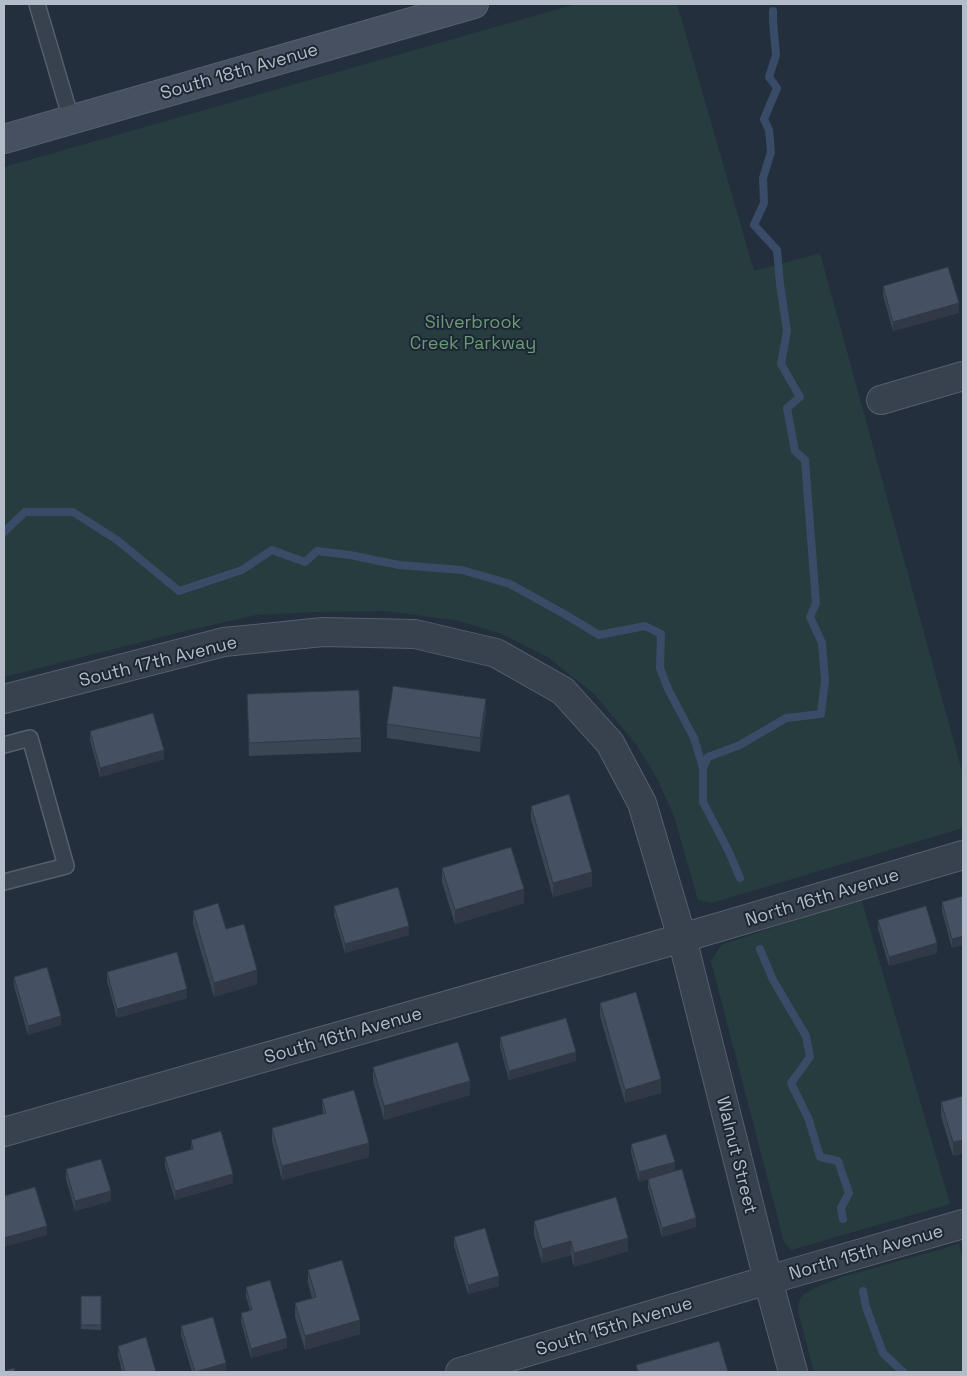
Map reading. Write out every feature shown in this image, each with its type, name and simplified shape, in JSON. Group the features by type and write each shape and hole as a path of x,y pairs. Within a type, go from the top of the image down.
{"street":[{"name":"South 18th Avenue","path":"4,139 474,4"},
{"path":"881,400 963,376"},
{"name":"South 17th Avenue","path":"4,699 224,642 323,632 415,634 496,653 563,691 610,743 642,803 682,938"},
{"name":"North 16th Avenue","path":"682,938 963,855"},
{"name":"South 16th Avenue","path":"4,1132 682,938"},
{"name":"Walnut Street","path":"682,938 793,1372"},
{"name":"North 15th Avenue","path":"768,1280 963,1224"},
{"name":"South 15th Avenue","path":"460,1372 768,1280"}],"lane":[{"path":"36,4 71,119"},
{"path":"4,745 30,738 66,866 4,882"}],"green space":[{"name":"Silverbrook Creek Parkway","path":"576,4 677,4 754,271 820,253 963,775 963,828 712,903 698,900 674,816 657,778 636,744 594,694 549,658 502,634 455,620 384,611 256,615 4,677 4,167"},
{"path":"861,898 950,1204 791,1250 784,1242 711,961 721,945"},
{"path":"959,1244 963,1261 963,1372 814,1372 798,1312 799,1302 803,1295 842,1277"}],"building":[{"path":"948,267 959,303 893,322 883,286"},
{"path":"393,686 486,699 480,738 387,724"},
{"path":"359,690 361,738 249,743 247,694"},
{"path":"153,713 164,750 100,768 90,731"},
{"path":"569,794 592,872 553,883 531,806"},
{"path":"511,847 524,889 455,910 442,868"},
{"path":"398,887 409,926 345,944 334,906"},
{"path":"963,896 963,936 952,939 942,902"},
{"path":"218,903 226,929 244,924 257,970 214,983 193,911"},
{"path":"926,906 937,943 889,957 878,920"},
{"path":"177,952 187,989 117,1009 107,972"},
{"path":"47,967 61,1016 28,1026 14,977"},
{"path":"636,992 661,1079 625,1090 600,1003"},
{"path":"566,1018 576,1052 509,1071 500,1037"},
{"path":"458,1042 470,1081 384,1106 373,1067"},
{"path":"354,1090 369,1143 282,1166 272,1128 326,1113 322,1099"},
{"path":"963,1096 963,1140 953,1142 941,1102"},
{"path":"221,1131 233,1174 175,1191 165,1157 193,1149 191,1140"},
{"path":"666,1134 675,1162 639,1172 631,1144"},
{"path":"101,1159 111,1191 75,1201 66,1169"},
{"path":"682,1169 696,1218 662,1228 648,1179"},
{"path":"35,1187 47,1226 4,1238 4,1196"},
{"path":"616,1197 628,1238 574,1253 571,1241 542,1249 534,1221"},
{"path":"485,1228 499,1276 468,1285 454,1237"},
{"path":"342,1260 360,1320 305,1336 295,1303 316,1297 308,1270"},
{"path":"270,1280 287,1338 251,1349 241,1313 252,1310 246,1287"},
{"path":"81,1296 101,1296 101,1325 81,1325"},
{"path":"213,1317 226,1363 195,1372 181,1326"},
{"path":"146,1337 156,1372 125,1372 118,1346"},
{"path":"719,1341 728,1372 638,1372 636,1365"},
{"path":"14,1368 15,1372 4,1372 4,1371"}],"waterway":[{"path":"703,768 708,757 740,745 786,718 821,714 825,680 822,643 810,617 816,603 805,460 795,451 787,408 800,397 781,364 787,331 777,250 754,225 764,203 763,178 771,152 769,130 764,119 777,88 769,77 776,55 773,11"},
{"path":"4,532 25,512 73,512 117,540 179,591 242,570 272,550 305,562 317,551 350,555 399,565 462,570 510,584 599,635 645,626 661,634 660,668 668,689 694,738 703,768 703,802 740,878"},
{"path":"760,949 773,980 806,1036 810,1057 791,1083 809,1120 820,1157 838,1161 849,1193 841,1208 843,1219"},
{"path":"863,1291 866,1307 883,1353 903,1372"}]}
